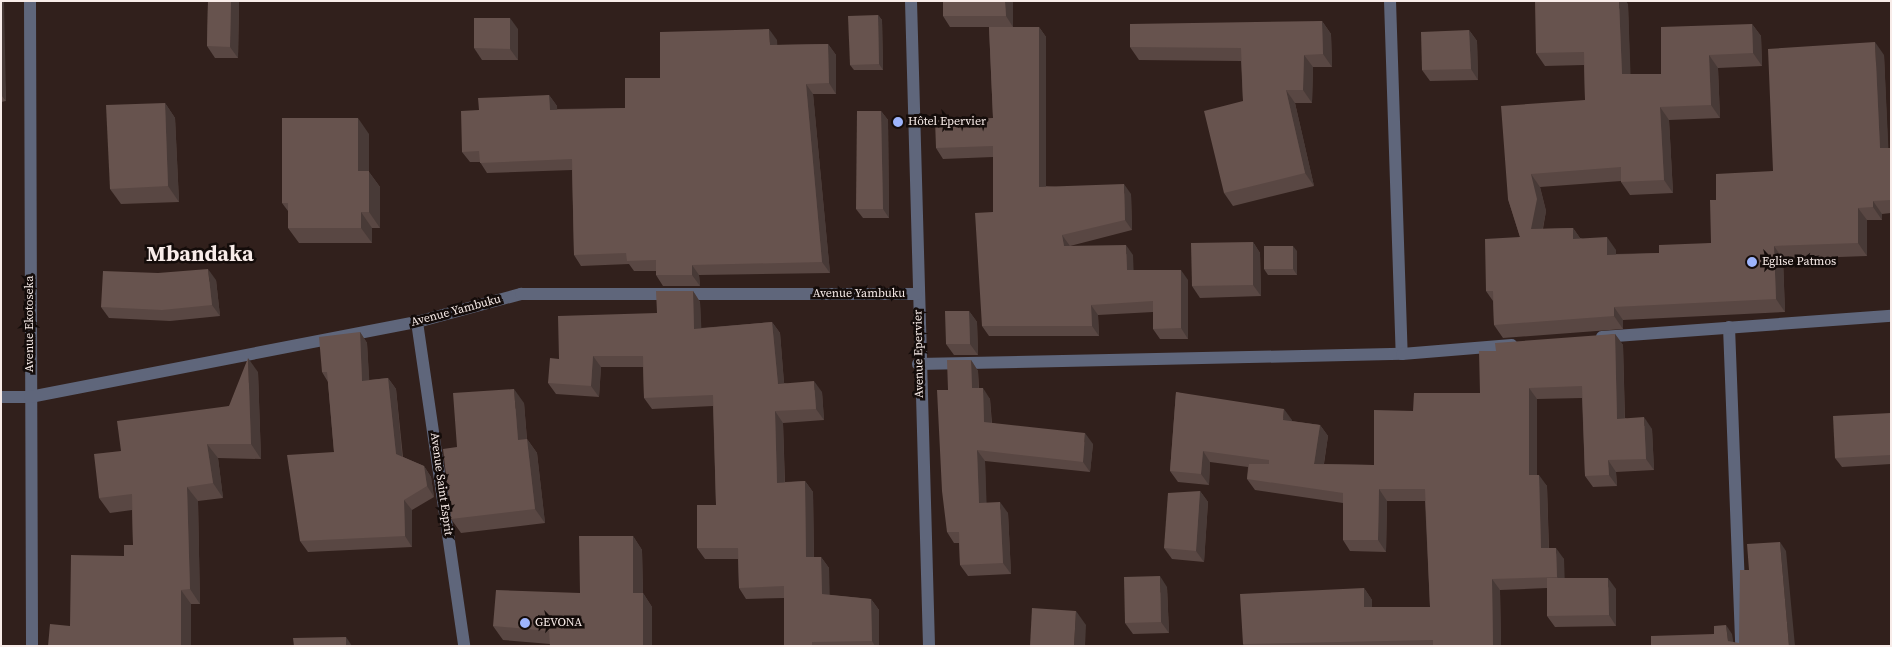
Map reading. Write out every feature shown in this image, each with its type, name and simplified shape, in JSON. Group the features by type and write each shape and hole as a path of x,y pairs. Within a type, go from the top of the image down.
{"street":[{"name":"Avenue Ekotoseka","path":"30,1 32,646"},
{"name":"Avenue Epervier","path":"911,1 918,364 929,646"},
{"path":"1390,1 1402,354"},
{"name":"Avenue Yambuku","path":"1,398 30,397 417,322 521,294 917,294"},
{"path":"1591,338 1891,316"},
{"name":"Avenue Saint Esprit","path":"417,322 464,646"},
{"path":"1730,327 1741,646"},
{"path":"918,364 1402,354 1531,343"}],"building":[{"path":"208,1 231,1 230,47 207,46"},
{"path":"943,1 1005,1 1006,16 943,16"},
{"path":"1535,1 1619,1 1622,74 1661,74 1661,27 1752,24 1753,53 1709,55 1711,105 1660,107 1664,180 1621,182 1621,167 1531,174 1537,199 1531,229 1573,228 1573,239 1607,237 1607,255 1659,253 1659,245 1711,243 1710,200 1716,200 1716,174 1773,171 1768,49 1875,42 1880,148 1891,148 1891,200 1873,201 1873,207 1858,208 1858,243 1774,246 1776,299 1614,307 1614,316 1494,325 1493,291 1486,291 1485,239 1520,237 1508,199 1501,106 1585,100 1584,52 1536,53"},
{"path":"878,15 879,64 850,65 848,16"},
{"path":"474,18 510,18 510,49 474,48"},
{"path":"1322,21 1323,54 1304,55 1303,90 1286,90 1305,173 1224,193 1204,111 1243,101 1241,48 1130,47 1130,24"},
{"path":"989,27 1039,27 1039,187 1124,184 1125,220 1062,235 1064,246 1126,245 1127,270 1181,270 1181,328 1153,329 1153,301 1091,305 1092,326 982,326 975,213 993,212 993,146 936,148 935,120 993,118"},
{"path":"769,29 770,45 828,44 829,83 806,84 822,262 692,265 692,275 656,275 656,260 627,261 626,253 574,255 572,159 480,163 479,151 462,152 461,111 479,110 478,98 549,95 550,110 625,108 625,78 660,78 660,32"},
{"path":"1469,30 1471,69 1422,70 1421,32"},
{"path":"165,103 168,186 110,189 106,105"},
{"path":"857,111 881,111 883,209 856,209"},
{"path":"282,118 358,118 358,171 369,171 369,212 361,212 361,228 288,228 288,203 282,203"},
{"path":"1253,242 1253,285 1192,286 1191,243"},
{"path":"1264,246 1293,246 1293,269 1264,269"},
{"path":"208,269 212,305 162,310 101,307 103,271 158,273"},
{"path":"656,291 693,291 694,329 772,322 778,384 814,381 816,409 775,411 777,483 805,481 806,557 821,557 822,594 871,599 872,641 812,642 812,646 784,646 784,586 739,588 738,548 697,548 697,505 716,505 713,395 644,398 643,356 593,356 591,386 548,383 550,358 559,359 558,316 657,313"},
{"path":"945,311 969,311 970,344 946,344"},
{"path":"360,332 362,381 388,378 396,454 424,466 427,486 404,500 405,536 300,541 287,455 334,452 327,372 322,372 319,337"},
{"path":"1615,334 1617,419 1644,417 1646,459 1608,460 1609,475 1585,476 1582,386 1529,388 1529,475 1539,475 1541,548 1556,548 1557,577 1492,579 1493,646 1433,646 1433,640 1243,644 1240,594 1364,588 1364,607 1430,607 1425,489 1379,489 1378,540 1343,540 1343,493 1247,479 1249,464 1269,464 1269,460 1203,451 1201,474 1170,471 1176,392 1284,409 1283,420 1320,425 1314,464 1374,465 1374,410 1413,411 1414,393 1480,393 1479,351 1496,351 1495,343"},
{"path":"248,358 251,444 207,444 213,483 187,487 190,589 181,590 181,646 48,646 50,624 70,626 71,555 124,556 124,545 133,545 132,494 99,498 94,454 121,451 117,421 229,406"},
{"path":"947,360 971,360 972,388 983,388 984,422 1085,433 1083,462 977,450 979,503 1000,502 1003,563 960,565 959,532 947,532 942,491 937,390 948,390"},
{"path":"514,389 518,440 527,439 535,509 451,519 443,449 457,447 453,393"},
{"path":"1891,413 1891,455 1835,458 1833,416"},
{"path":"1200,491 1196,551 1164,548 1168,493"},
{"path":"579,536 633,536 633,593 643,593 643,646 550,646 549,631 493,626 496,590 580,593"},
{"path":"1780,542 1789,646 1651,646 1651,636 1714,634 1714,626 1726,625 1728,641 1739,643 1740,570 1749,570 1747,544"},
{"path":"1160,576 1161,622 1125,623 1124,577"},
{"path":"1547,578 1608,578 1609,615 1547,616"},
{"path":"1032,608 1076,611 1074,646 1030,646"},
{"path":"346,637 346,646 294,646 293,638"}],"place":[{"name":"Hôtel Epervier","path":"898,122"},
{"name":"Eglise Patmos","path":"1752,262"},
{"name":"GEVONA","path":"525,623"}],"district":[{"name":"Mbandaka","path":"200,254"}]}
